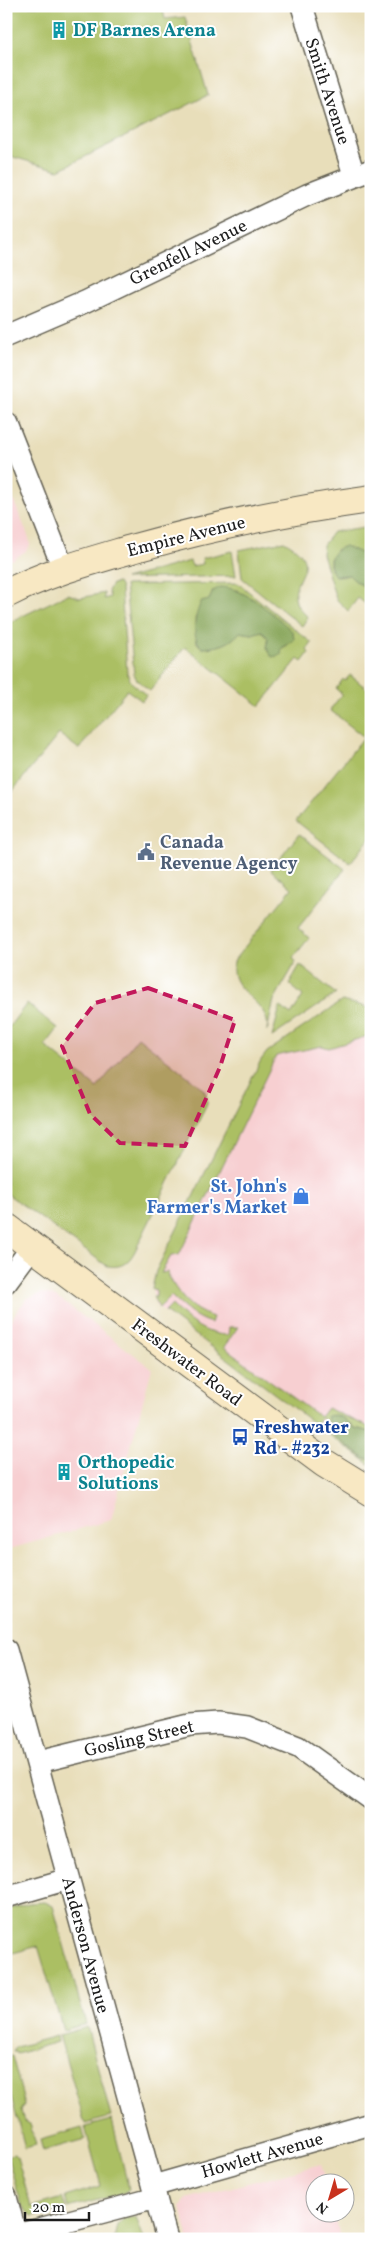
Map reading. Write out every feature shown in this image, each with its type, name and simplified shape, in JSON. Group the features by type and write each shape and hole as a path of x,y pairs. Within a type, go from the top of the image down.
{"main road":[{"name":"Empire Avenue","path":"6,594 35,578 63,568 202,529 302,508 371,499"},
{"name":"Freshwater Road","path":"6,1228 324,1463 371,1492"}],"street":[{"name":"Smith Avenue","path":"302,6 363,172"},
{"name":"Grenfell Avenue","path":"6,336 85,302 307,195 363,172"},
{"path":"6,423 63,568"},
{"path":"6,1282 32,1247"},
{"name":"Anderson Avenue","path":"6,1650 167,2239"},
{"name":"Gosling Street","path":"38,1762 190,1724 218,1723 247,1727 298,1746 371,1799"},
{"path":"6,1897 68,1879"},
{"name":"Howlett Avenue","path":"17,2237 371,2124"},
{"path":"6,2197 17,2237"}],"highlighted area":[{"path":"148,988 235,1020 220,1067 185,1146 120,1143 90,1114 62,1046 95,1003"}],"shaded area":[{"path":"6,482 29,538 30,545 26,551 12,560 6,559"},
{"path":"371,1024 371,1465 156,1306 152,1289 156,1271 261,1060"},
{"path":"42,1293 52,1295 61,1300 152,1368 111,1520 6,1550 6,1326 26,1299"},
{"path":"321,2164 323,2172 304,2172 304,2222 337,2222 340,2239 188,2239 181,2206 186,2199"}],"green space":[{"path":"6,6 162,6 165,19 185,17 208,95 59,170 6,155"},
{"path":"371,526 371,552 363,554 337,549 330,559 330,569 341,577 349,575 370,594 371,608 358,598 348,611 336,599 322,554 323,545 333,532"},
{"path":"284,541 296,549 303,557 303,570 295,593 297,604 308,617 302,626 242,578 239,550"},
{"path":"345,546 363,554 371,552 371,593 349,575 335,576 332,571 330,562 333,554"},
{"path":"232,551 236,576 125,579 190,561 192,566 203,564 202,558"},
{"path":"118,583 121,588 127,673 131,682 146,695 142,701 127,690 79,749 59,734 6,799 6,624 68,594 80,598 104,593 104,599 110,597 108,591 112,584"},
{"path":"238,583 312,643 307,650 309,653 302,662 298,659 260,706 185,647 150,691 137,680 134,674 125,585","holes":["237,590 281,621 288,645 282,648 262,631 252,634 240,632 227,643 213,647 202,648 197,643 195,618 209,600 213,591"]},
{"path":"220,587 230,588 249,597 293,632 294,640 282,648 281,655 272,657 267,648 268,638 262,631 252,634 240,632 232,640 223,644 202,648 198,643 195,631 197,613 201,602 209,600 213,591"},
{"path":"350,675 371,692 371,837 350,863 296,821 364,737 330,710 342,694 336,689 343,679 345,681"},
{"path":"299,834 345,869 298,928 309,938 293,958 296,962 274,1000 267,1031 267,1020 263,1011 235,980 233,971 235,959 292,888 271,870"},
{"path":"300,965 336,994 272,1037 280,1007 291,1015 303,996 289,984"},
{"path":"342,1001 371,1008 371,1035 329,1048 322,1046 276,1056 179,1255 171,1256 161,1273 167,1272 185,1300 198,1310 213,1317 211,1323 194,1315 171,1296 159,1308 153,1297 156,1297 156,1290 152,1289 156,1271 261,1060 267,1052"},
{"path":"27,1003 58,1029 45,1046 97,1088 138,1037 198,1084 206,1094 207,1104 135,1251 127,1262 120,1266 107,1266 6,1193 6,1031"},
{"path":"172,1305 191,1322 212,1333 228,1335 229,1327 238,1327 224,1347 320,1417 327,1408 371,1428 371,1432 355,1428 352,1424 328,1421 332,1426 332,1434 364,1458 371,1460 371,1465 324,1431 329,1424 321,1418 315,1424 165,1312"},
{"path":"335,1415 343,1418 355,1428 371,1432 371,1460 364,1458 332,1434 332,1426 327,1416"},
{"path":"45,1902 53,1906 86,2024 63,2030 38,1946 6,1955 6,1910 29,1903"},
{"path":"87,2027 111,2117 85,2124 59,2035"},
{"path":"56,2036 57,2042 17,2054 13,2052 16,2047"},
{"path":"12,2056 25,2105 21,2111 24,2121 30,2124 36,2145 25,2148 6,2078 6,2058"},
{"path":"112,2120 129,2189 124,2193 68,2208 65,2197 101,2186 85,2127"},
{"path":"82,2128 85,2139 43,2151 40,2140"},
{"path":"14,2154 17,2157 31,2207 62,2198 66,2208 33,2216 28,2213 22,2206 7,2156"},
{"path":"126,2217 136,2217 144,2239 114,2239 117,2225"}],"place":[{"name":"DF Barnes Arena","path":"59,30"},
{"name":"Canada Revenue Agency","path":"146,852"},
{"name":"St. John's Farmer's Market","path":"301,1196"},
{"name":"Freshwater Rd - #232","path":"240,1437"},
{"name":"Orthopedic Solutions","path":"64,1472"}]}
